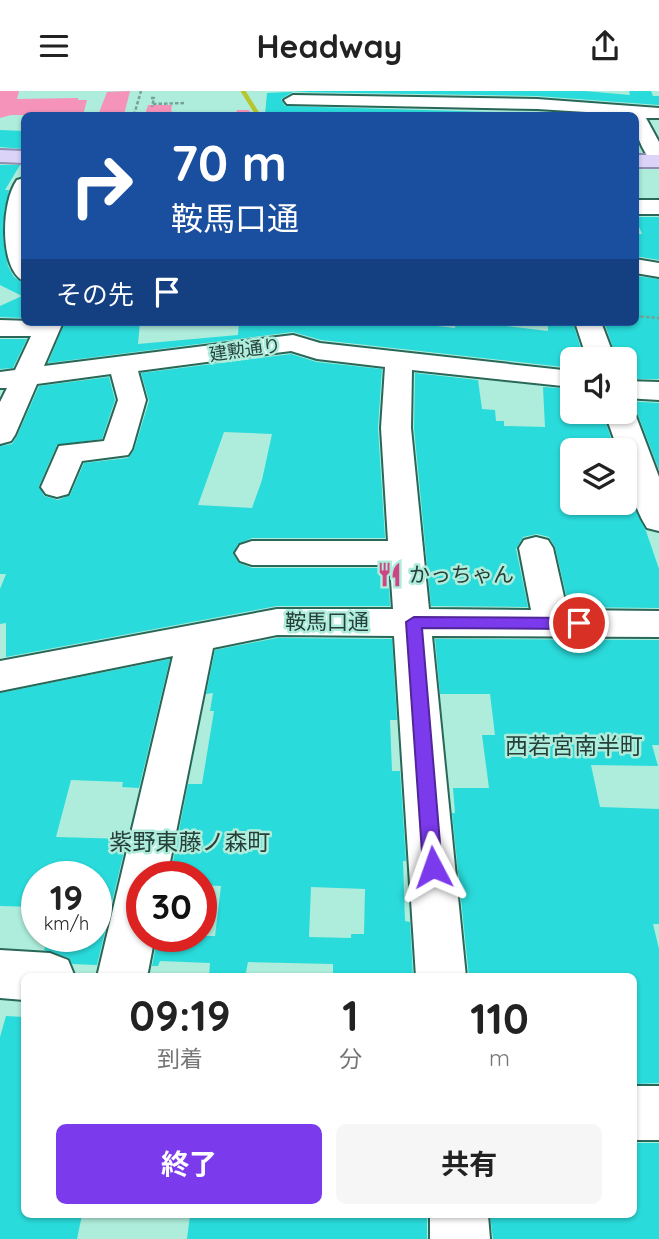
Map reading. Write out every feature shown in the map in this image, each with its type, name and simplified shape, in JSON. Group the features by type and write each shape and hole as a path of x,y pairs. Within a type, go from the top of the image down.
{"main road":[{"path":"0,148 21,148"},
{"path":"0,156 21,157"}],"street":[{"path":"292,102 408,96 430,109 537,97 594,99 634,111 659,105"},
{"path":"639,127 659,183"},
{"path":"21,190 12,206 5,250 12,265 21,272"},
{"path":"639,207 659,207"},
{"path":"639,268 659,270"},
{"path":"0,328 32,326"},
{"path":"0,435 13,379 47,326"},
{"path":"589,326 597,347"},
{"name":"建勲通り","path":"13,379 123,365 294,333 317,351 560,378"},
{"path":"399,361 396,428 441,973"},
{"path":"57,487 70,453 117,449 132,400 123,365"},
{"path":"637,390 659,391"},
{"path":"625,424 659,520"},
{"path":"536,548 552,623"},
{"path":"252,552 408,553"},
{"name":"鞍馬口通","path":"0,676 277,622 659,624"},
{"path":"147,861 196,638"},
{"path":"123,973 128,952"},
{"path":"0,974 21,975"},
{"path":"637,1113 659,1113"},
{"path":"459,1218 460,1239"}],"path":[{"path":"135,112 141,91"},
{"path":"139,98 144,98"},
{"path":"151,98 154,98 152,106 185,103"},
{"path":"639,316 659,318"}],"shaded area":[{"path":"0,91 19,91 17,99 87,100 84,112 21,112 21,115 0,118"},
{"path":"130,91 125,112 99,112 107,92"},
{"path":"148,105 172,105 172,112 146,112"}],"building":[{"path":"310,91 584,91 630,95 629,91 651,91 653,96 659,96 659,105 537,96 293,92 281,99 285,106 495,112 265,112 267,93"},
{"path":"0,130 21,131 21,149 0,147"},
{"path":"0,165 20,165 5,190 9,190 3,236 8,266 14,277 21,281 21,296 0,285"},
{"path":"639,217 659,217 659,260 639,257 639,234 642,234"},
{"path":"639,276 659,279 659,379 637,379 637,347 613,347 605,326 639,326"},
{"path":"21,296 21,318 0,317 0,306"},
{"path":"63,326 140,326 138,344 238,335 239,326 505,326 548,331 548,326 574,326 580,347 560,347 560,367 321,340 293,332 48,363"},
{"path":"0,339 27,339 13,368 0,369"},
{"path":"291,354 317,362 382,369 378,428 385,538 252,538 238,544 233,554 239,563 252,568 388,568 390,606 277,606 6,657 6,623 0,624 0,589 6,574 0,574 0,446 12,444 39,386 109,377 115,400 102,439 57,445 39,486 44,496 58,500 70,495 84,463 128,458 134,450 149,401 141,373","holes":["224,432 272,434 262,480 252,508 198,505"]},
{"path":"415,373 478,380 482,409 495,410 496,421 504,421 504,426 545,427 543,387 560,388 560,424 606,424 611,438 560,438 560,515 637,515 637,512 659,569 659,608 569,607 555,547 549,537 537,534 523,537 516,549 528,607 431,606 414,428"},
{"path":"637,402 659,403 659,470 637,413"},
{"path":"277,638 392,639 397,720 390,720 392,771 400,771 406,861 403,861 405,921 410,922 413,973 333,973 333,964 248,962 246,973 209,973 210,963 160,961 158,966 152,966 155,952 217,952 221,886 217,886 217,861 173,861 188,784 202,784 214,711 210,711 213,693 206,694 215,650","holes":["311,887 365,889 364,934 351,934 351,938 309,937"]},
{"path":"435,639 659,640 659,745 652,745 658,766 591,765 600,807 659,809 659,924 653,924 659,949 659,1083 637,1084 637,973 469,973 452,813 455,813 453,788 489,788 482,735 495,735 490,694 440,694"},
{"path":"170,659 139,788 122,787 123,782 71,780 56,837 127,839 112,902 112,861 21,861 21,907 0,906 0,693"},
{"path":"50,952 100,952 97,965 72,964 69,958"},
{"path":"6,1016 21,1017 21,1218 81,1218 77,1239 0,1239 0,1037"},
{"path":"637,1143 659,1143 659,1239 493,1239 490,1218 637,1218"},
{"path":"190,1218 427,1218 427,1239 187,1239"}],"waterway":[{"path":"243,91 256,112"}],"place":[{"name":"かっちゃん","path":"389,575"}],"district":[{"name":"西若宮南半町","path":"574,746"},
{"name":"紫野東藤ノ森町","path":"190,842"}],"route":[{"path":"433,867 414,622 579,623"}]}
